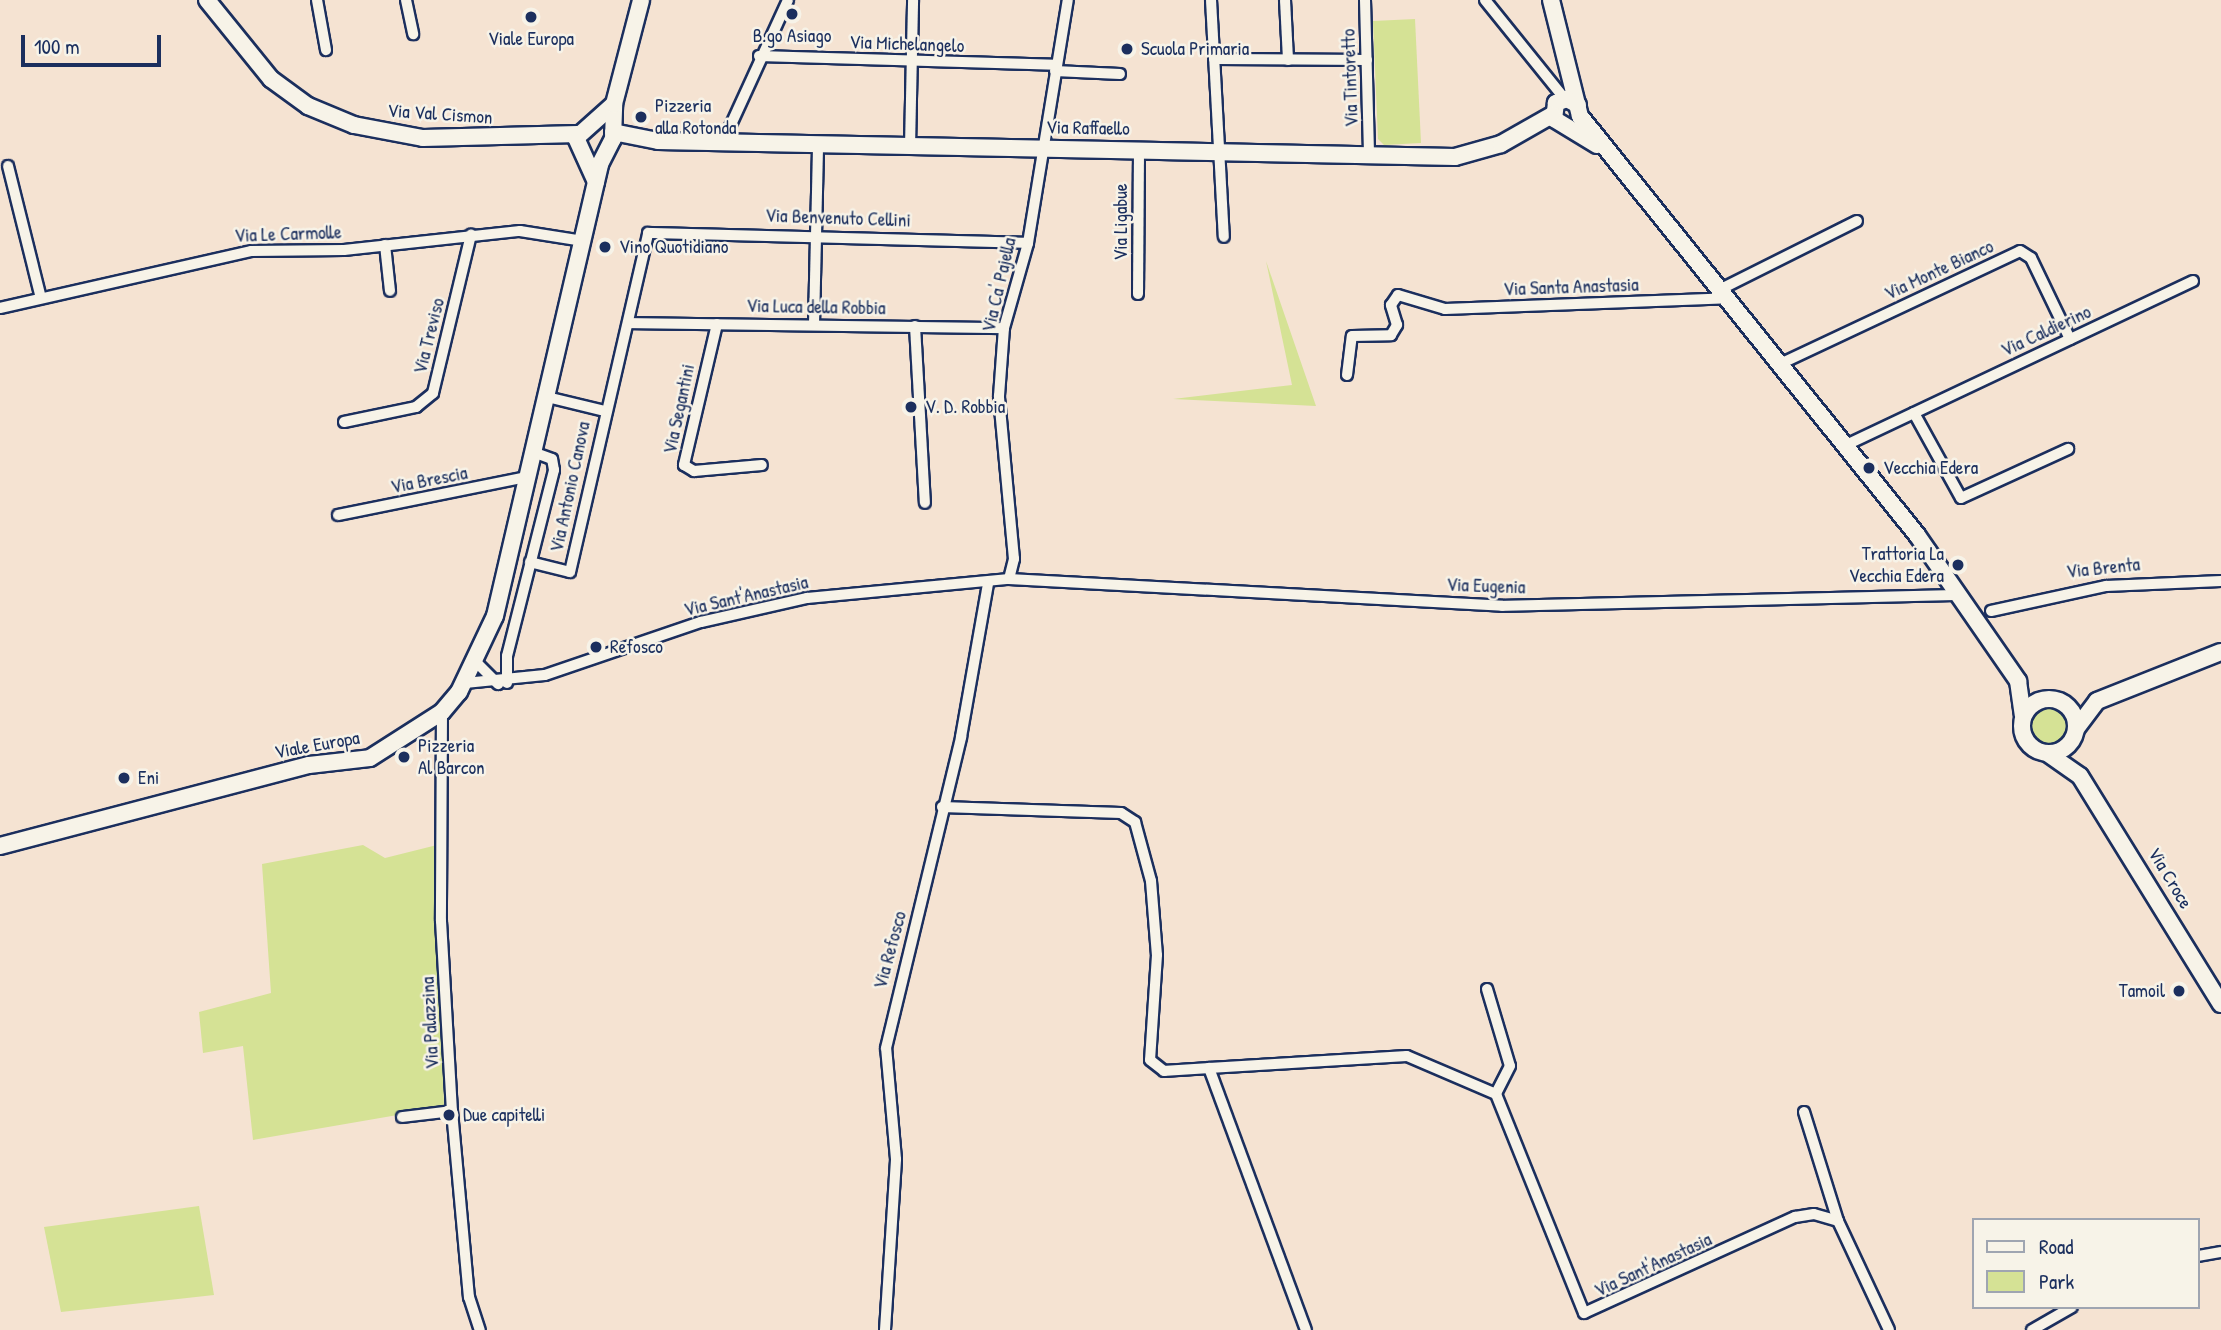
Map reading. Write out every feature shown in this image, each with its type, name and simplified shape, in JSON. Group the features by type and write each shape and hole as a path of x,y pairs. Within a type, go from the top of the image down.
{"main road":[{"name":"Via Val Cismon","path":"207,0 254,63 326,114 423,138 553,139 578,134"},
{"name":"Viale Europa","path":"0,845 309,765 370,758 442,712 465,683 477,663 527,477 641,0"},
{"path":"1551,0 1567,74 1565,113 1610,154 1725,293 1961,595 2018,681 2023,715 2053,699"},
{"name":"Via Raffaello","path":"607,137 910,147 1455,157 1565,113"},
{"path":"596,182 581,155 578,134 607,137"},
{"path":"581,155 607,137"},
{"name":"Via Val Cismon","path":"553,139 581,155"},
{"path":"2018,681 2053,699 2097,701 2221,652"},
{"name":"Via Croce","path":"2053,699 2074,715 2080,776"},
{"path":"2046,753 2063,749 2097,701"},
{"name":"Via Croce","path":"2023,715 2025,740 2080,776 2221,1004"}],"street":[{"path":"317,0 326,50"},
{"path":"406,0 413,34"},
{"path":"723,142 759,56 788,0"},
{"path":"910,147 915,62 913,0"},
{"name":"Via Ca' Pajella","path":"1009,579 1014,559 999,396 1004,328 1028,243 1068,0"},
{"path":"1211,0 1224,237"},
{"path":"1285,0 1288,60"},
{"name":"Via Tintoretto","path":"1365,0 1369,155"},
{"path":"1485,0 1548,78 1565,113"},
{"name":"Via Michelangelo","path":"759,56 1055,68 1120,74"},
{"path":"1214,59 1367,60"},
{"path":"814,324 818,144"},
{"name":"Via Ligabue","path":"1138,295 1139,150"},
{"path":"8,166 41,298"},
{"path":"1725,293 1857,222"},
{"name":"Via Le Carmolle","path":"0,308 145,278 219,255 385,245 520,231 583,241"},
{"name":"Via Benvenuto Cellini","path":"648,233 814,235 1028,243"},
{"name":"Via Antonio Canova","path":"530,562 570,572 648,233"},
{"name":"Via Treviso","path":"344,422 416,407 433,393 471,235"},
{"path":"385,245 390,291"},
{"name":"Via Monte Bianco","path":"1780,365 2020,251 2031,258 2070,339"},
{"name":"Via Caldierino","path":"1844,446 2193,281"},
{"name":"Via Santa Anastasia","path":"1347,375 1352,336 1391,335 1397,325 1392,299 1418,298 1446,309 1725,293"},
{"name":"Via Luca della Robbia","path":"628,323 1004,328"},
{"name":"Via Segantini","path":"717,324 684,465 694,471 762,465"},
{"path":"915,326 925,503"},
{"name":"Via Antonio Canova","path":"547,397 605,411"},
{"path":"1914,413 1961,498 2068,449"},
{"path":"477,663 503,683 554,470 552,459 533,452"},
{"name":"Via Brescia","path":"338,516 527,477"},
{"name":"Via Sant'Anastasia","path":"465,683 503,683 701,622 807,598 988,584 1009,579"},
{"name":"Via Eugenia","path":"1009,579 1502,606 1961,595"},
{"name":"Via Brenta","path":"1991,611 2106,586 2221,581"},
{"name":"Via Refosco","path":"885,1330 896,1158 886,1048 942,807 988,584"},
{"name":"Via Palazzina","path":"442,712 441,895 452,1111 469,1297 480,1330"},
{"path":"942,807 1121,813 1135,822 1151,881 1157,955 1150,1060 1164,1071 1407,1056 1496,1094 1510,1066 1487,989"},
{"path":"1209,1068 1306,1330"},
{"name":"Via Sant'Anastasia","path":"1496,1094 1584,1313 1795,1217 1814,1214 1838,1221"},
{"path":"402,1116 452,1111"},
{"path":"1804,1112 1838,1221 1889,1330"},
{"path":"2200,1256 2221,1252"},
{"path":"2032,1330 2069,1309"}],"green space":[{"path":"1415,19 1421,143 1384,145 1378,139 1373,21"},
{"path":"1266,261 1316,406 1173,399 1292,385"},
{"path":"2048,704 2063,710 2069,725 2063,740 2048,746 2033,740 2027,725 2033,710"},
{"path":"363,845 385,858 437,845 444,1107 253,1140 243,1046 203,1053 199,1012 271,993 262,864"},
{"path":"199,1206 214,1295 61,1312 44,1227"}],"place":[{"name":"B.go Asiago","path":"792,14"},
{"name":"Viale Europa","path":"531,17"},
{"name":"Scuola Primaria","path":"1127,49"},
{"name":"Pizzeria alla Rotonda","path":"641,117"},
{"name":"Vino Quotidiano","path":"605,247"},
{"name":"V. D. Robbia","path":"911,407"},
{"name":"Vecchia Edera","path":"1869,468"},
{"name":"Trattoria La Vecchia Edera","path":"1958,565"},
{"name":"Refosco","path":"596,647"},
{"name":"Pizzeria Al Barcon","path":"404,757"},
{"name":"Eni","path":"124,778"},
{"name":"Tamoil","path":"2179,991"},
{"name":"Due capitelli","path":"449,1115"}]}
